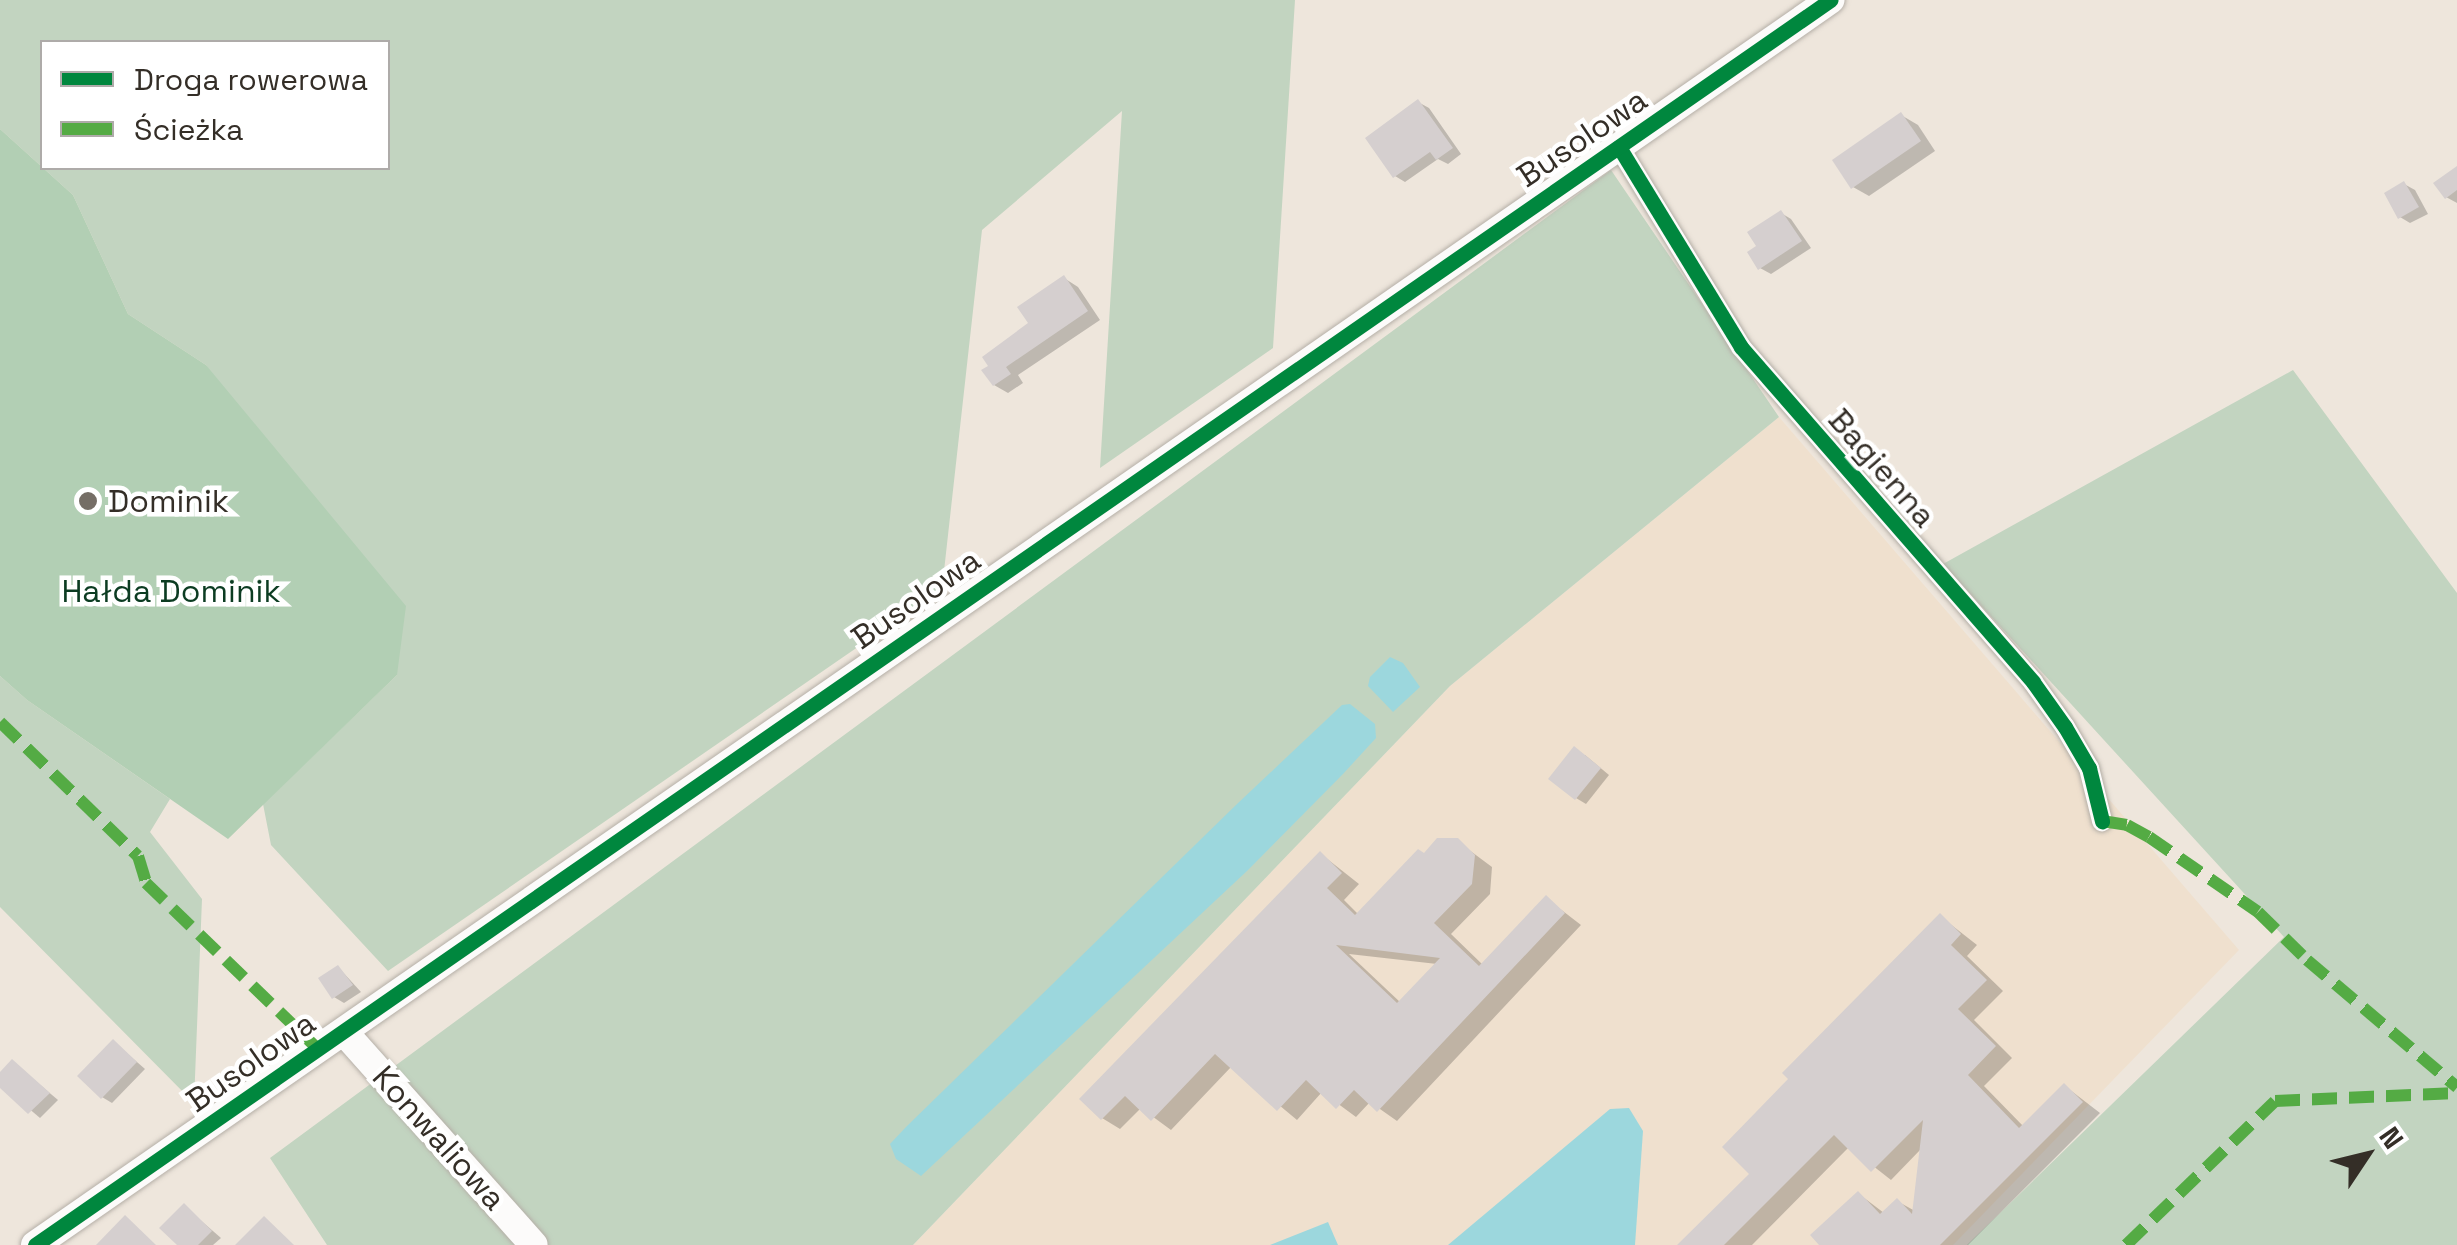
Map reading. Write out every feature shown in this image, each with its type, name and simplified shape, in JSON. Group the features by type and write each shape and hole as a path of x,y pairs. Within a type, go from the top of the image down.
{"street":[{"name":"Busolowa","path":"35,1245 1286,373 1830,0"},
{"name":"Bagienna","path":"1619,147 1643,180 1741,347 2033,682 2066,727 2089,768 2102,822"},
{"name":"Konwaliowa","path":"344,1032 534,1245"}],"shaded area":[{"path":"1779,417 2239,950 1953,1245 913,1245 1450,686"}],"green space":[{"path":"0,0 1295,0 1273,348 1100,468 1122,111 982,230 942,589 388,971 271,845 263,804 397,675 206,365 128,314 73,195 45,170 390,170 390,40 40,40 40,165 0,129"},
{"name":"Hałda Dominik","path":"0,129 40,165 40,170 45,170 73,195 128,314 206,365 406,606 397,675 228,839 27,700 0,676"},
{"path":"1611,170 1779,417 1450,686 913,1245 327,1245 270,1158"},
{"path":"2293,370 2457,593 2457,1245 1967,1245 2284,937 1943,564"},
{"path":"0,676 27,700 170,799 150,832 202,899 194,1103 0,907"}],"water":[{"path":"1390,657 1403,663 1420,687 1393,712 1368,686 1370,677"},
{"path":"1350,704 1375,724 1376,738 1247,871 921,1176 896,1159 890,1144 906,1127 1237,804 1342,705"},
{"path":"1629,1108 1643,1131 1635,1245 1448,1245 1610,1109"},
{"path":"1328,1222 1338,1245 1270,1245"}],"building":[{"path":"1418,99 1453,148 1436,160 1430,152 1393,178 1365,138"},
{"path":"1901,112 1921,141 1851,189 1832,160"},
{"path":"2457,166 2457,190 2445,199 2433,183"},
{"path":"2404,181 2419,207 2398,219 2384,193"},
{"path":"1781,210 1802,241 1758,270 1747,252 1756,246 1747,232"},
{"path":"1064,275 1088,311 1006,367 1011,374 993,386 981,370 988,366 982,357 1028,323 1017,307"},
{"path":"1574,746 1601,768 1575,800 1548,779"},
{"path":"1437,838 1458,838 1475,855 1472,884 1434,923 1479,966 1546,895 1565,913 1377,1112 1354,1090 1336,1109 1306,1080 1277,1111 1215,1054 1151,1121 1125,1096 1101,1120 1079,1099 1320,851 1342,873 1327,888 1355,915 1418,849 1424,853","holes":["1336,945 1440,958 1397,1003"]},
{"path":"1940,913 1961,934 1951,945 1987,980 1958,1009 1996,1046 1968,1075 2019,1128 2064,1083 2083,1102 1940,1245 1819,1245 1810,1235 1858,1191 1880,1214 1897,1198 1912,1214 1923,1120 1871,1172 1834,1135 1724,1245 1677,1245 1749,1174 1722,1147 1788,1079 1782,1073"},
{"path":"338,965 353,985 332,999 318,978"},
{"path":"113,1039 137,1062 101,1099 77,1076"},
{"path":"12,1059 50,1093 28,1114 0,1088 0,1072"},
{"path":"184,1203 212,1231 198,1245 177,1245 159,1228"},
{"path":"125,1215 156,1245 96,1245"},
{"path":"264,1216 294,1245 235,1245"}],"marked path":[{"path":"0,722 138,856 146,883 319,1050"},
{"path":"2102,821 2127,825 2149,837 2258,912 2307,960 2457,1087"},
{"path":"2126,1245 2275,1101 2457,1093"}],"cycle path":[{"path":"35,1245 1830,0"},
{"path":"1619,147 1741,347 2033,682 2089,768 2102,821"}],"place":[{"name":"Dominik","path":"88,501"}]}
